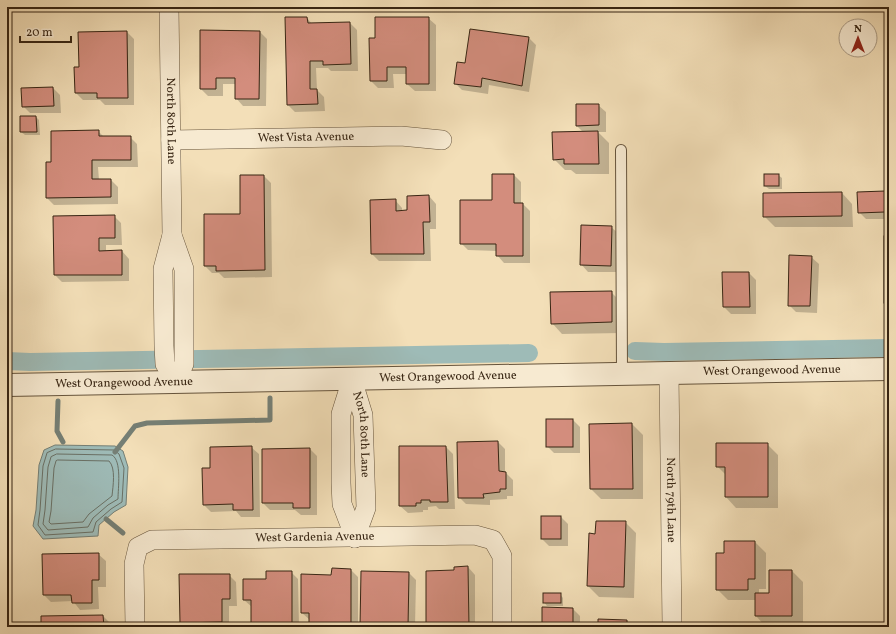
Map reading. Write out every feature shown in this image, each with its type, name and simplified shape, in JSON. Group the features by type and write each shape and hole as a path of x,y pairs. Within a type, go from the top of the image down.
{"street":[{"name":"North 80th Lane","path":"169,7 172,235 163,269 165,358 181,366 184,269 172,235"},
{"name":"West Vista Avenue","path":"171,140 401,136 442,140"},
{"path":"164,292 184,291"},
{"name":"West Orangewood Avenue","path":"7,385 181,366 352,379 889,369"},
{"name":"North 79th Lane","path":"669,373 672,627"},
{"name":"North 80th Lane","path":"352,379 341,414 341,458 342,504 355,538"},
{"name":"North 80th Lane","path":"352,379 363,414 366,508 355,538"},
{"path":"341,458 364,458"},
{"name":"West Gardenia Avenue","path":"135,627 134,564 138,547 152,540 476,535 493,540 502,556 502,627"}],"lane":[{"path":"621,150 622,373"}],"water":[{"path":"55,445 115,446 123,451 128,467 126,505 114,512 99,525 98,536 43,539 33,526 36,510 39,465 44,450"}],"building":[{"path":"285,17 307,17 308,23 350,22 351,64 323,65 323,61 310,61 310,89 317,89 318,104 287,105"},
{"path":"375,17 429,17 429,84 406,84 406,67 387,67 387,81 370,81 369,38 375,38"},
{"path":"470,29 529,37 522,86 482,78 481,87 454,84 457,62 465,63"},
{"path":"200,30 260,31 259,99 235,99 235,78 216,78 216,89 200,89"},
{"path":"127,31 128,98 97,98 97,93 75,93 74,67 79,67 78,32"},
{"path":"53,87 54,106 22,107 21,88"},
{"path":"576,104 599,104 599,125 576,126"},
{"path":"20,116 36,116 37,132 20,132"},
{"path":"99,130 99,136 131,136 131,160 92,160 92,179 111,179 111,197 46,198 46,162 51,162 51,131"},
{"path":"598,131 599,164 564,164 564,159 553,160 552,132"},
{"path":"492,174 514,174 514,203 523,203 523,256 496,256 496,244 460,244 460,200 492,200"},
{"path":"764,174 779,174 779,186 764,186"},
{"path":"240,175 264,175 265,270 216,271 216,266 204,266 204,214 240,214"},
{"path":"885,191 885,212 858,213 857,192"},
{"path":"842,192 842,216 763,217 763,193"},
{"path":"429,195 430,222 423,222 424,254 371,254 370,200 396,199 396,211 407,210 407,196"},
{"path":"115,215 115,238 99,238 99,251 122,250 122,275 54,275 53,216"},
{"path":"581,225 612,226 611,266 580,265"},
{"path":"884,236 889,236 889,303 884,303"},
{"path":"789,255 812,256 810,306 788,306"},
{"path":"722,272 749,272 750,307 723,307"},
{"path":"612,291 612,322 551,324 550,292"},
{"path":"546,419 573,419 573,447 546,447"},
{"path":"632,423 633,489 590,489 589,424"},
{"path":"498,441 499,471 506,472 506,489 500,489 500,492 483,494 484,498 458,498 457,442"},
{"path":"716,443 768,443 768,497 725,497 725,467 716,467"},
{"path":"252,446 253,510 233,510 233,504 203,505 202,468 210,468 210,447"},
{"path":"399,446 446,446 448,502 430,502 430,500 421,500 421,503 416,503 416,506 399,506"},
{"path":"310,448 310,508 293,508 293,503 262,503 262,449"},
{"path":"541,516 561,516 561,539 541,539"},
{"path":"596,521 626,521 624,587 587,586 589,533 595,534"},
{"path":"724,541 755,541 755,579 748,579 748,590 716,590 716,553 724,553"},
{"path":"99,553 99,580 92,580 92,603 72,603 71,595 43,595 42,554"},
{"path":"468,566 469,627 426,627 426,571 454,570 454,567"},
{"path":"332,568 351,569 351,627 309,627 309,613 301,613 301,574 331,575"},
{"path":"769,570 792,570 792,616 755,616 755,593 769,593"},
{"path":"266,571 292,571 292,623 251,623 251,600 243,600 243,579 266,579"},
{"path":"361,571 409,572 408,627 360,627"},
{"path":"179,574 230,574 230,599 222,599 222,622 180,623"},
{"path":"543,593 561,593 561,603 543,603"},
{"path":"542,607 573,608 573,627 542,627"},
{"path":"103,615 104,627 41,627 41,616"},
{"path":"598,619 627,620 627,627 598,627"}],"waterway":[{"path":"635,351 664,352 889,348"},
{"path":"7,361 30,362 529,353"},
{"path":"115,452 135,426 147,423 270,420 270,398"},
{"path":"58,401 57,431 63,442"},
{"path":"106,519 123,533"}]}
